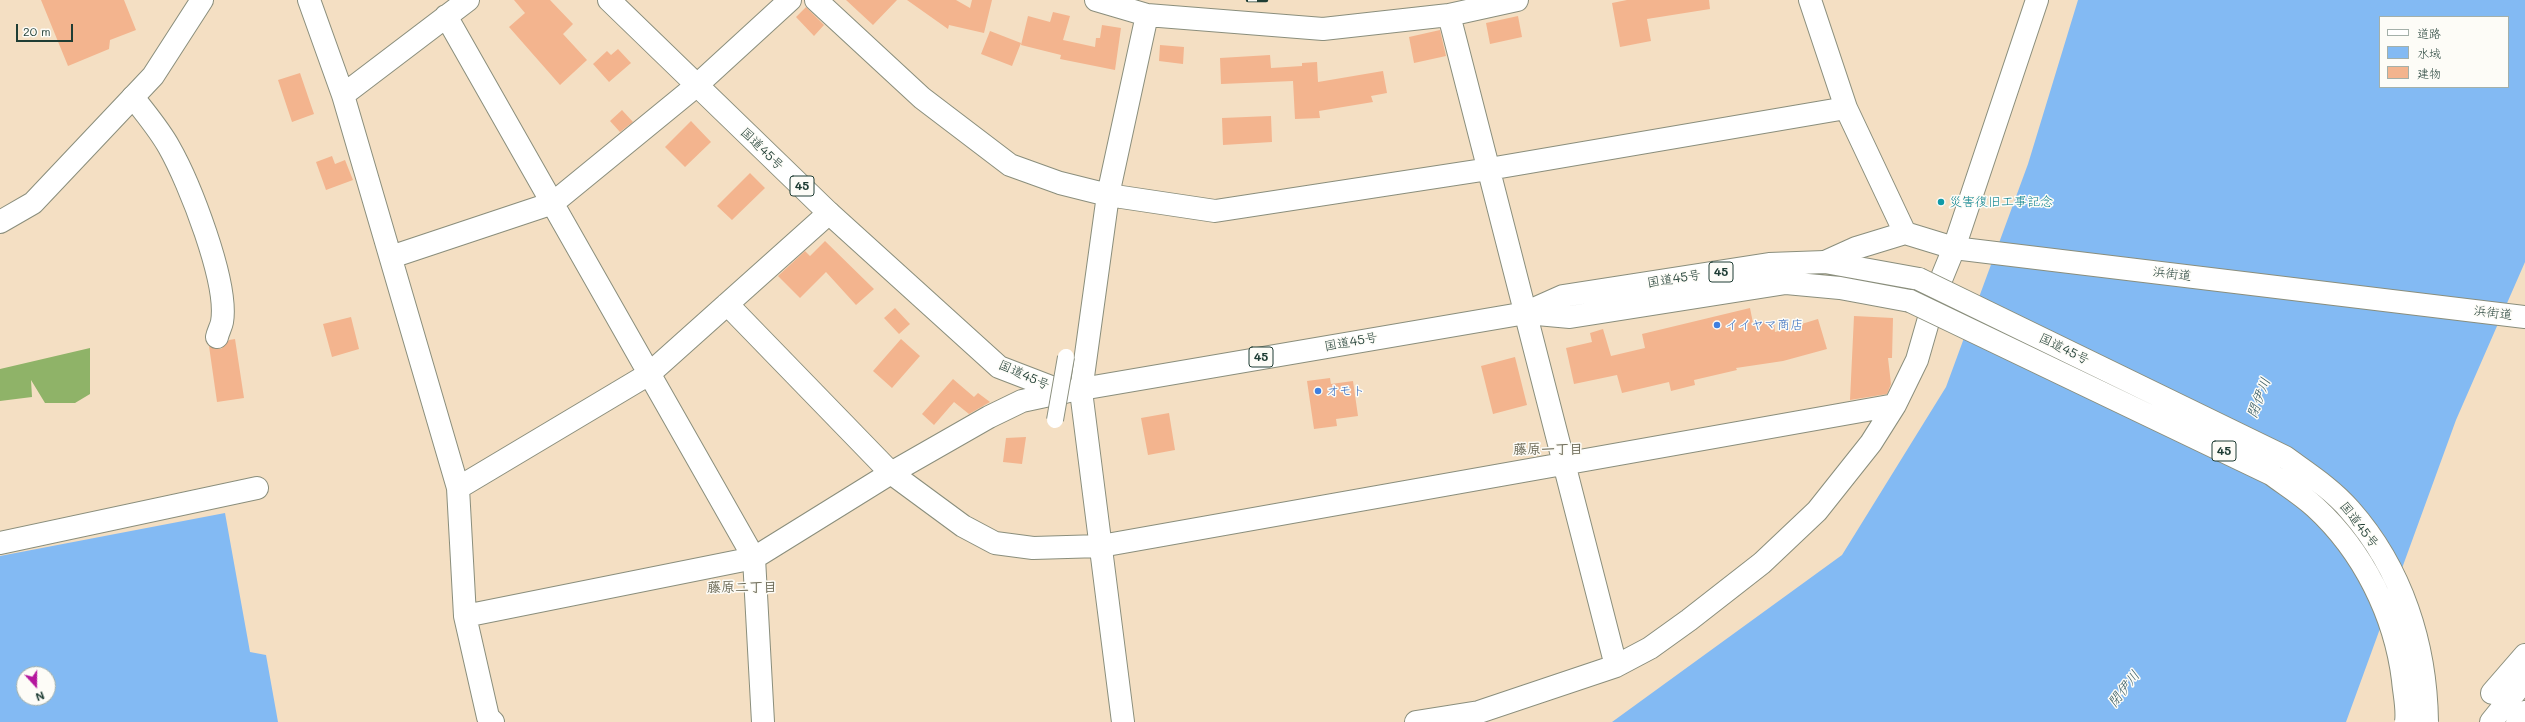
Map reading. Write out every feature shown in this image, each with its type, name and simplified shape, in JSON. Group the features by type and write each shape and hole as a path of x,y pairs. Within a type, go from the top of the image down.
{"main road":[{"path":"0,222 33,203 153,76 202,0"},
{"path":"309,0 343,95 458,488 465,616 488,717 493,722"},
{"path":"343,95 468,0"},
{"name":"国道45号","path":"609,0 696,86 829,213 999,367 1072,391 1231,362 1526,313 1570,317 1786,284 1840,288 1910,301 2271,474 2315,507 2347,542 2372,581 2388,621 2401,664 2406,722"},
{"path":"391,257 552,203 696,86 790,0"},
{"path":"816,0 922,98 1010,165 1060,183 1108,195 1215,211 1489,169 1846,108"},
{"path":"1096,0 1147,15 1323,29 1449,15 1517,0"},
{"path":"1810,0 1846,108 1905,233 1856,248 1825,262"},
{"path":"1416,722 1479,712 1616,666 1650,648 1684,624 1762,563 1817,512 1871,443 1894,405 1916,360 1938,286 1954,248 2037,0"},
{"path":"1123,722 1101,546 1072,391 1108,195 1147,15"},
{"path":"1449,15 1616,666"},
{"path":"446,16 754,558 763,722"},
{"path":"133,97 168,147 206,236 219,277 222,323 217,337"},
{"path":"458,488 649,374 829,213"},
{"name":"浜街道","path":"1905,233 1954,248 2522,317"},
{"name":"国道45号","path":"1526,313 1562,296 1769,264 1825,262 1919,279 2284,457 2322,484 2350,509 2373,540 2411,616 2421,650 2427,694 2427,722"},
{"path":"727,304 891,474 963,526 995,544 1033,548 1101,546 1894,405"},
{"path":"465,616 754,558 891,474 1022,401 1072,391"},
{"path":"0,543 257,488"},
{"path":"2492,693 2525,655"},
{"path":"2491,722 2525,680"},
{"path":"2517,722 2525,712"}],"street":[{"path":"1055,420 1066,357"}],"green space":[{"path":"90,348 90,394 75,403 45,403 31,380 32,397 0,401 0,369"}],"water":[{"name":"閉伊川","path":"2078,0 2525,0 2525,262 2456,420 2346,722 1612,722 1842,555 1946,387 2028,164"},
{"path":"225,513 250,652 266,655 278,722 0,722 0,556"}],"building":[{"path":"41,0 124,0 136,30 110,40 109,49 68,66"},
{"path":"514,0 550,0 573,24 563,34 587,60 560,85 509,27 525,13"},
{"path":"846,0 897,0 873,25"},
{"path":"907,0 956,0 970,8 972,0 992,0 984,33 949,25 948,29"},
{"path":"1627,0 1709,0 1710,9 1647,19 1651,41 1620,47 1612,3"},
{"path":"806,7 824,25 814,36 796,17"},
{"path":"1053,12 1070,16 1063,40 1095,47 1096,38 1100,38 1102,25 1121,28 1115,70 1060,59 1061,55 1021,45 1028,16 1050,22"},
{"path":"1518,16 1522,37 1490,44 1486,23"},
{"path":"1440,30 1446,56 1414,63 1409,37"},
{"path":"990,31 1021,43 1012,66 981,54"},
{"path":"1160,45 1184,47 1183,64 1159,61"},
{"path":"618,49 631,63 609,82 593,64 607,51 611,55"},
{"path":"1270,55 1271,68 1302,66 1302,63 1317,62 1318,82 1383,71 1387,93 1371,96 1373,102 1319,111 1320,118 1295,119 1293,81 1221,84 1220,58"},
{"path":"300,73 314,114 292,122 278,80"},
{"path":"622,110 633,122 620,132 610,121"},
{"path":"1271,116 1272,142 1223,145 1222,118"},
{"path":"691,121 711,142 685,167 665,147"},
{"path":"332,156 335,164 345,160 353,180 326,190 316,162"},
{"path":"750,173 765,188 732,220 717,206"},
{"path":"825,241 874,289 856,305 826,272 800,298 778,276 805,251 810,256"},
{"path":"895,308 910,324 899,334 884,318"},
{"path":"1750,308 1753,323 1774,320 1775,332 1818,319 1827,349 1783,361 1736,368 1737,370 1694,380 1695,385 1671,391 1669,382 1622,393 1617,375 1574,384 1566,348 1592,342 1590,333 1603,329 1611,356 1645,348 1642,334"},
{"path":"1854,316 1893,318 1892,358 1888,358 1891,384 1887,394 1850,400"},
{"path":"351,317 359,349 332,357 323,324"},
{"path":"235,339 244,398 217,402 209,346 221,349 229,340"},
{"path":"901,339 920,356 892,388 873,371"},
{"path":"1515,357 1527,405 1493,414 1481,366"},
{"path":"1330,378 1331,384 1353,381 1358,416 1336,419 1337,426 1314,429 1307,381"},
{"path":"953,379 974,397 978,393 990,402 969,414 954,402 934,425 922,414"},
{"path":"1169,413 1175,450 1148,455 1141,418"},
{"path":"1026,437 1022,464 1003,462 1006,438"}],"railway":[{"path":"1248,0 1266,0"}],"place":[{"name":"災害復旧工事記念","path":"1941,202"},
{"name":"イイヤマ商店","path":"1717,325"},
{"name":"オモト","path":"1318,391"}],"district":[{"name":"藤原一丁目","path":"1548,450"},
{"name":"藤原二丁目","path":"742,588"}]}
